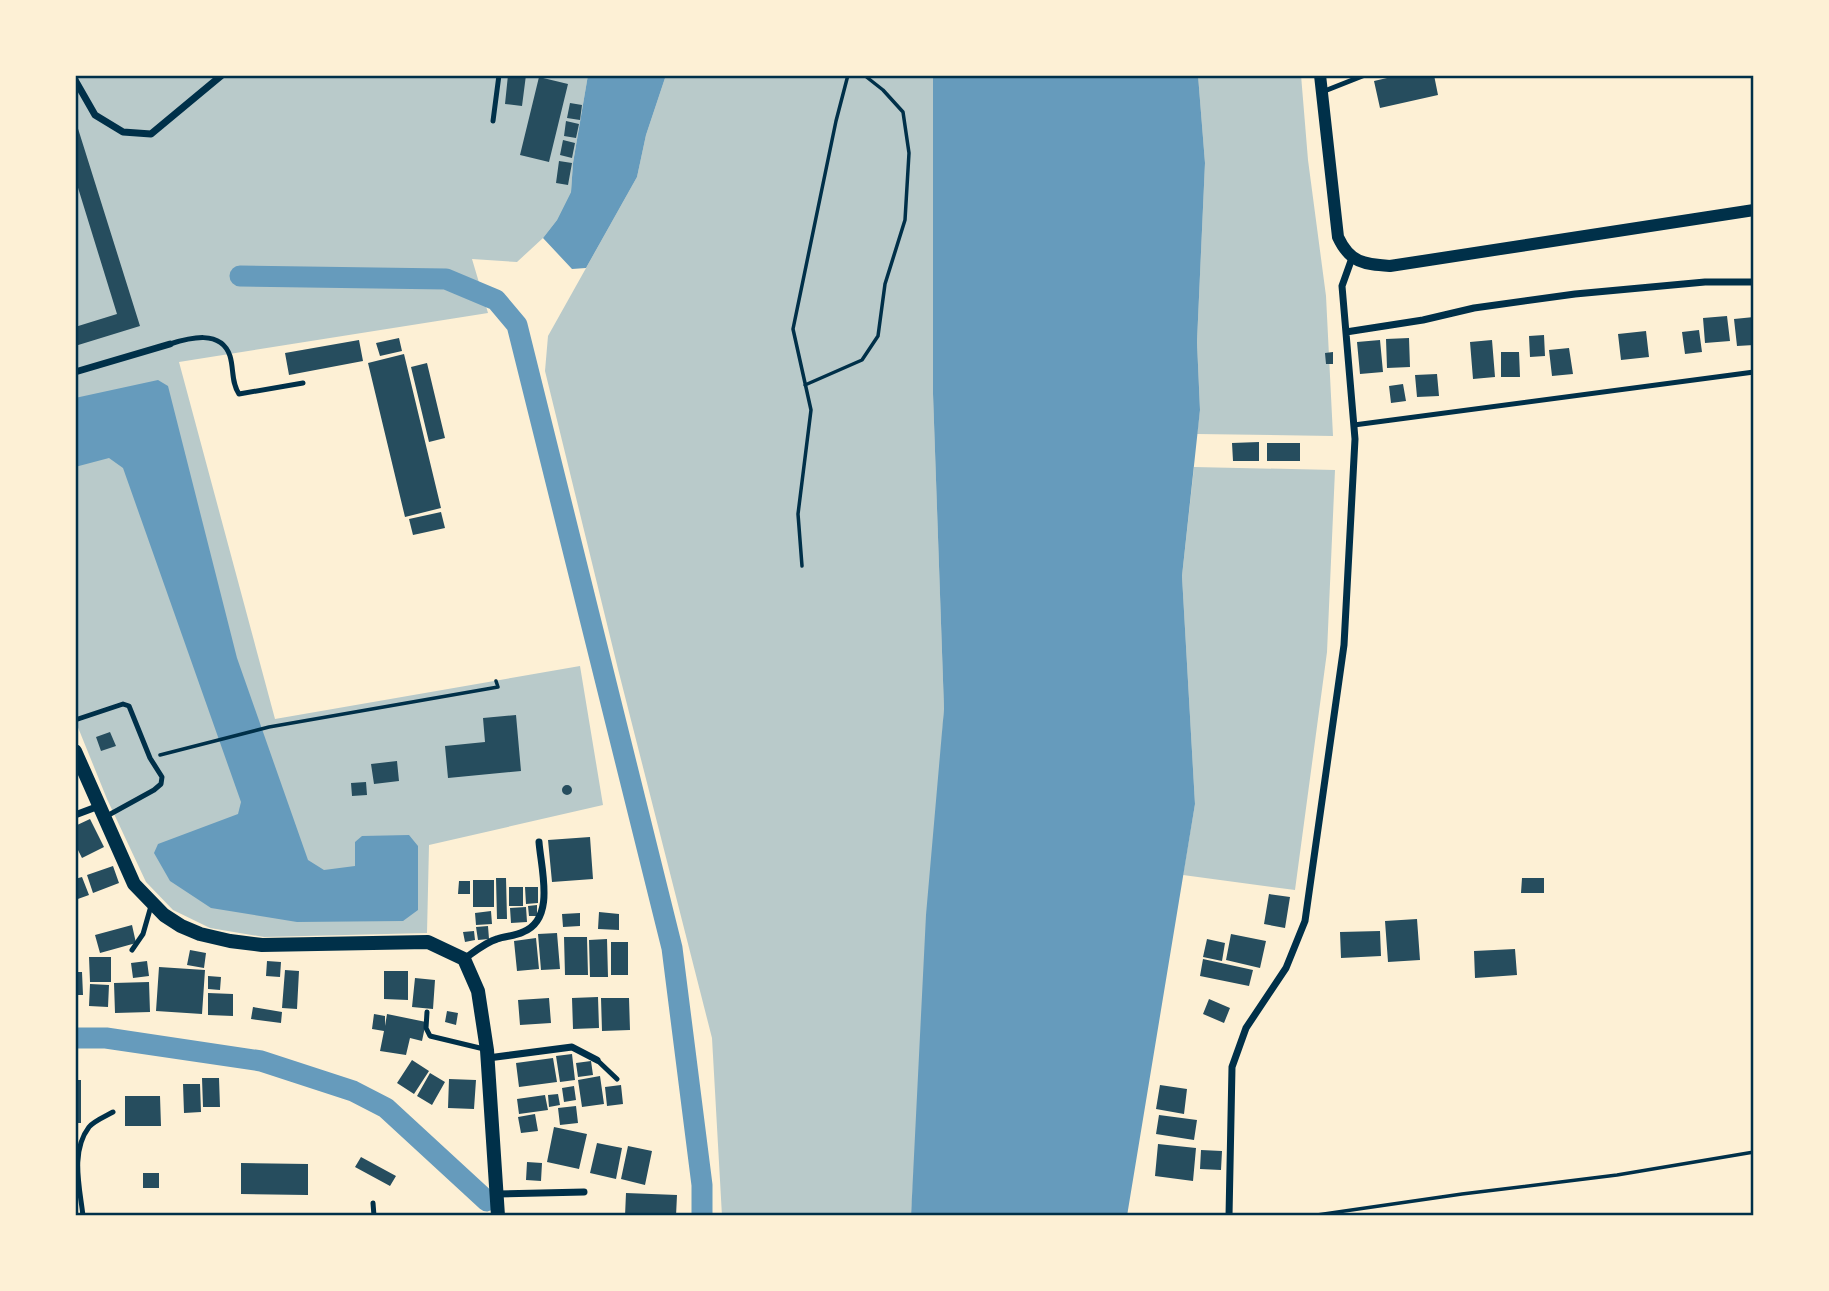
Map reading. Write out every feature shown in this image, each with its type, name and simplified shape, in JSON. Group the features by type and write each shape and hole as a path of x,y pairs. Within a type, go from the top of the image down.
{"main road":[{"path":"75,751 134,884 164,915 181,926 200,934 262,945 428,942 464,958 478,991 487,1054 498,1214"}],"street":[{"path":"75,80 95,115 123,132 150,134 222,75"},
{"path":"1320,75 1338,237 1344,251 1352,258 1370,265 1390,266 1754,210"},
{"path":"1229,1216 1232,1067 1245,1028 1286,968 1305,921 1343,645 1354,425 1342,286 1352,258"},
{"path":"1346,331 1423,320 1474,308 1575,295 1705,282 1754,282"},
{"path":"75,372 170,344"},
{"path":"75,815 101,812"},
{"path":"464,958 494,939 524,932 534,925 541,915 544,899 539,842"},
{"path":"487,1054 572,1047 597,1060"},
{"path":"496,1194 584,1192"}],"lane":[{"path":"493,121 499,75"},
{"path":"1322,92 1364,75"},
{"path":"170,344 188,338 209,337 221,343 230,354 234,388 239,394 303,383"},
{"path":"1354,425 1754,372"},
{"path":"75,720 122,704 129,706 150,758 162,777 161,784 155,790 101,812"},
{"path":"131,950 143,934 151,903"},
{"path":"427,1012 426,1028 430,1036 487,1054"},
{"path":"597,1060 617,1079"},
{"path":"83,1216 78,1171 79,1152 90,1126 113,1112"},
{"path":"373,1203 374,1216"}],"path":[{"path":"802,566 798,514 811,410 793,329 848,75"},
{"path":"805,385 862,360 878,336 885,284 905,220 909,153 903,112 883,90 864,75"},
{"path":"150,758 269,727 498,687 496,681"},
{"path":"1310,1216 1617,1175 1754,1152"}],"shaded area":[{"path":"588,75 573,163 571,192 557,220 543,238 517,262 472,259 488,313 179,362 275,719 580,666 603,805 429,845 427,933 264,937 210,928 173,910 146,882 107,799 75,720 75,76"},
{"path":"666,75 933,75 933,394 944,709 911,1216 722,1216 712,1038 545,371 548,336 637,177 646,135"},
{"path":"1198,75 1301,75 1308,160 1326,296 1333,436 1197,434 1200,410 1197,342 1205,163"},
{"path":"1194,467 1335,470 1327,652 1295,890 1183,875 1195,804 1182,576"}],"water":[{"path":"588,75 666,75 646,135 637,177 586,268 572,269 543,238 557,220 571,192 573,163"},
{"path":"933,75 1198,75 1205,163 1197,342 1200,410 1182,576 1195,804 1127,1216 911,1216 926,915 944,709 933,394"},
{"path":"158,380 168,386 237,658 308,860 324,870 355,866 355,842 362,836 409,835 418,846 418,910 403,921 297,922 211,908 170,881 154,853 158,844 238,814 241,802 123,468 109,458 75,467 75,398"}],"building":[{"path":"508,75 526,75 522,106 505,104"},
{"path":"1400,75 1434,75 1438,95 1380,108 1374,81"},
{"path":"539,77 568,84 549,162 520,155"},
{"path":"570,103 582,105 580,120 567,118"},
{"path":"75,119 140,326 75,346 75,327 117,314 75,178"},
{"path":"566,121 579,124 576,138 564,136"},
{"path":"563,140 575,143 572,158 560,155"},
{"path":"559,161 572,163 568,185 556,183"},
{"path":"1727,316 1730,341 1705,343 1703,318"},
{"path":"1754,317 1754,345 1737,346 1734,319"},
{"path":"1699,330 1702,352 1685,354 1682,332"},
{"path":"1646,331 1649,357 1621,360 1618,334"},
{"path":"1544,335 1545,356 1530,357 1529,336"},
{"path":"399,338 402,351 380,356 376,343"},
{"path":"1409,338 1410,367 1387,368 1386,339"},
{"path":"359,340 363,361 289,375 285,353"},
{"path":"1380,340 1383,372 1360,374 1357,342"},
{"path":"1492,340 1495,377 1473,379 1470,342"},
{"path":"1569,348 1573,374 1552,376 1549,350"},
{"path":"1333,352 1333,364 1326,364 1325,353"},
{"path":"1501,352 1519,352 1520,377 1501,377"},
{"path":"404,354 441,508 405,517 368,363"},
{"path":"427,363 445,438 429,442 411,367"},
{"path":"1437,374 1439,396 1417,397 1415,375"},
{"path":"1403,384 1406,401 1391,403 1389,386"},
{"path":"1259,442 1259,461 1233,461 1232,443"},
{"path":"1267,443 1300,443 1300,461 1267,461"},
{"path":"441,512 445,528 413,535 409,519"},
{"path":"516,715 521,771 448,778 445,746 485,742 483,718"},
{"path":"110,732 116,746 101,751 96,737"},
{"path":"397,761 399,781 374,784 371,764"},
{"path":"366,782 367,795 352,796 351,783"},
{"path":"567,785 571,786 571,794 567,795 563,794 562,790 563,786"},
{"path":"90,819 104,847 82,858 75,844 75,826"},
{"path":"590,837 593,879 552,882 548,840"},
{"path":"113,866 119,883 93,893 87,875"},
{"path":"82,877 89,895 75,900 75,879"},
{"path":"496,878 506,878 507,919 497,919"},
{"path":"1522,878 1544,878 1544,893 1521,893"},
{"path":"473,880 494,880 494,907 473,907"},
{"path":"459,881 470,881 470,894 458,894"},
{"path":"509,887 523,887 523,906 509,906"},
{"path":"525,887 538,887 538,903 526,904"},
{"path":"1269,894 1290,897 1285,928 1264,924"},
{"path":"537,905 537,916 529,916 528,906"},
{"path":"526,907 527,922 511,923 510,908"},
{"path":"491,911 492,924 476,925 475,913"},
{"path":"599,912 619,914 619,930 598,929"},
{"path":"580,913 580,926 563,927 562,914"},
{"path":"1417,919 1420,960 1388,962 1385,921"},
{"path":"132,925 136,943 100,953 95,935"},
{"path":"488,926 489,939 478,940 476,927"},
{"path":"474,931 475,940 465,942 463,932"},
{"path":"1380,931 1381,956 1341,958 1340,932"},
{"path":"557,933 560,969 541,970 538,934"},
{"path":"1231,934 1266,941 1260,968 1226,960"},
{"path":"564,937 587,937 588,975 565,975"},
{"path":"536,938 539,969 517,971 514,941"},
{"path":"607,939 608,977 590,977 589,940"},
{"path":"1207,939 1225,943 1222,961 1203,957"},
{"path":"611,942 628,942 628,975 611,975"},
{"path":"1515,949 1517,975 1475,978 1474,951"},
{"path":"190,950 206,953 204,968 187,965"},
{"path":"89,957 111,957 111,982 90,982"},
{"path":"1203,959 1253,970 1249,986 1200,976"},
{"path":"147,961 149,976 133,978 131,963"},
{"path":"267,961 281,962 280,977 266,976"},
{"path":"159,967 205,970 202,1014 156,1011"},
{"path":"285,970 299,971 297,1009 282,1008"},
{"path":"384,971 408,971 408,1000 384,999"},
{"path":"75,972 82,972 83,995 75,995"},
{"path":"208,976 221,977 220,990 208,989"},
{"path":"415,978 435,980 433,1009 412,1007"},
{"path":"149,982 150,1012 115,1013 114,983"},
{"path":"90,984 109,985 108,1007 89,1006"},
{"path":"208,993 233,994 233,1016 208,1015"},
{"path":"598,997 599,1028 573,1029 572,998"},
{"path":"549,998 551,1023 520,1025 518,1000"},
{"path":"601,998 629,998 630,1030 602,1031"},
{"path":"1209,999 1230,1008 1224,1023 1203,1014"},
{"path":"253,1007 282,1012 281,1023 251,1019"},
{"path":"447,1011 458,1013 456,1025 445,1022"},
{"path":"374,1014 385,1016 385,1026 387,1014 426,1022 422,1041 410,1038 406,1055 380,1051 384,1031 372,1029"},
{"path":"572,1054 575,1080 560,1082 556,1056"},
{"path":"553,1058 557,1082 519,1087 516,1063"},
{"path":"412,1060 429,1071 414,1094 397,1083"},
{"path":"591,1061 593,1075 578,1077 576,1063"},
{"path":"430,1073 445,1082 432,1105 417,1096"},
{"path":"600,1076 604,1104 582,1107 578,1080"},
{"path":"202,1078 219,1078 220,1107 203,1107"},
{"path":"449,1079 476,1080 474,1109 448,1108"},
{"path":"75,1080 81,1080 81,1123 75,1123"},
{"path":"183,1084 200,1084 201,1112 184,1113"},
{"path":"621,1085 623,1104 607,1106 605,1087"},
{"path":"1160,1085 1187,1089 1184,1114 1156,1109"},
{"path":"574,1086 576,1100 564,1102 562,1088"},
{"path":"558,1094 560,1105 549,1107 548,1095"},
{"path":"545,1095 548,1110 519,1114 517,1099"},
{"path":"125,1096 160,1096 161,1126 125,1126"},
{"path":"576,1106 578,1123 560,1125 558,1108"},
{"path":"535,1114 538,1131 521,1133 518,1117"},
{"path":"1159,1115 1197,1120 1194,1140 1156,1134"},
{"path":"554,1127 587,1134 579,1169 547,1162"},
{"path":"597,1143 622,1148 616,1179 590,1173"},
{"path":"1158,1144 1196,1148 1193,1181 1155,1176"},
{"path":"628,1146 652,1151 645,1185 621,1179"},
{"path":"1201,1150 1222,1151 1221,1170 1200,1169"},
{"path":"361,1157 396,1176 390,1186 355,1167"},
{"path":"527,1162 542,1163 541,1181 526,1180"},
{"path":"241,1163 308,1164 308,1195 241,1194"},
{"path":"143,1173 159,1173 159,1188 143,1188"},
{"path":"626,1193 677,1195 676,1216 625,1216"}],"waterway":[{"path":"240,276 446,279 496,300 517,325 672,948 702,1185 702,1216"},
{"path":"75,1038 106,1038 261,1061 353,1091 386,1108 487,1201"}]}
